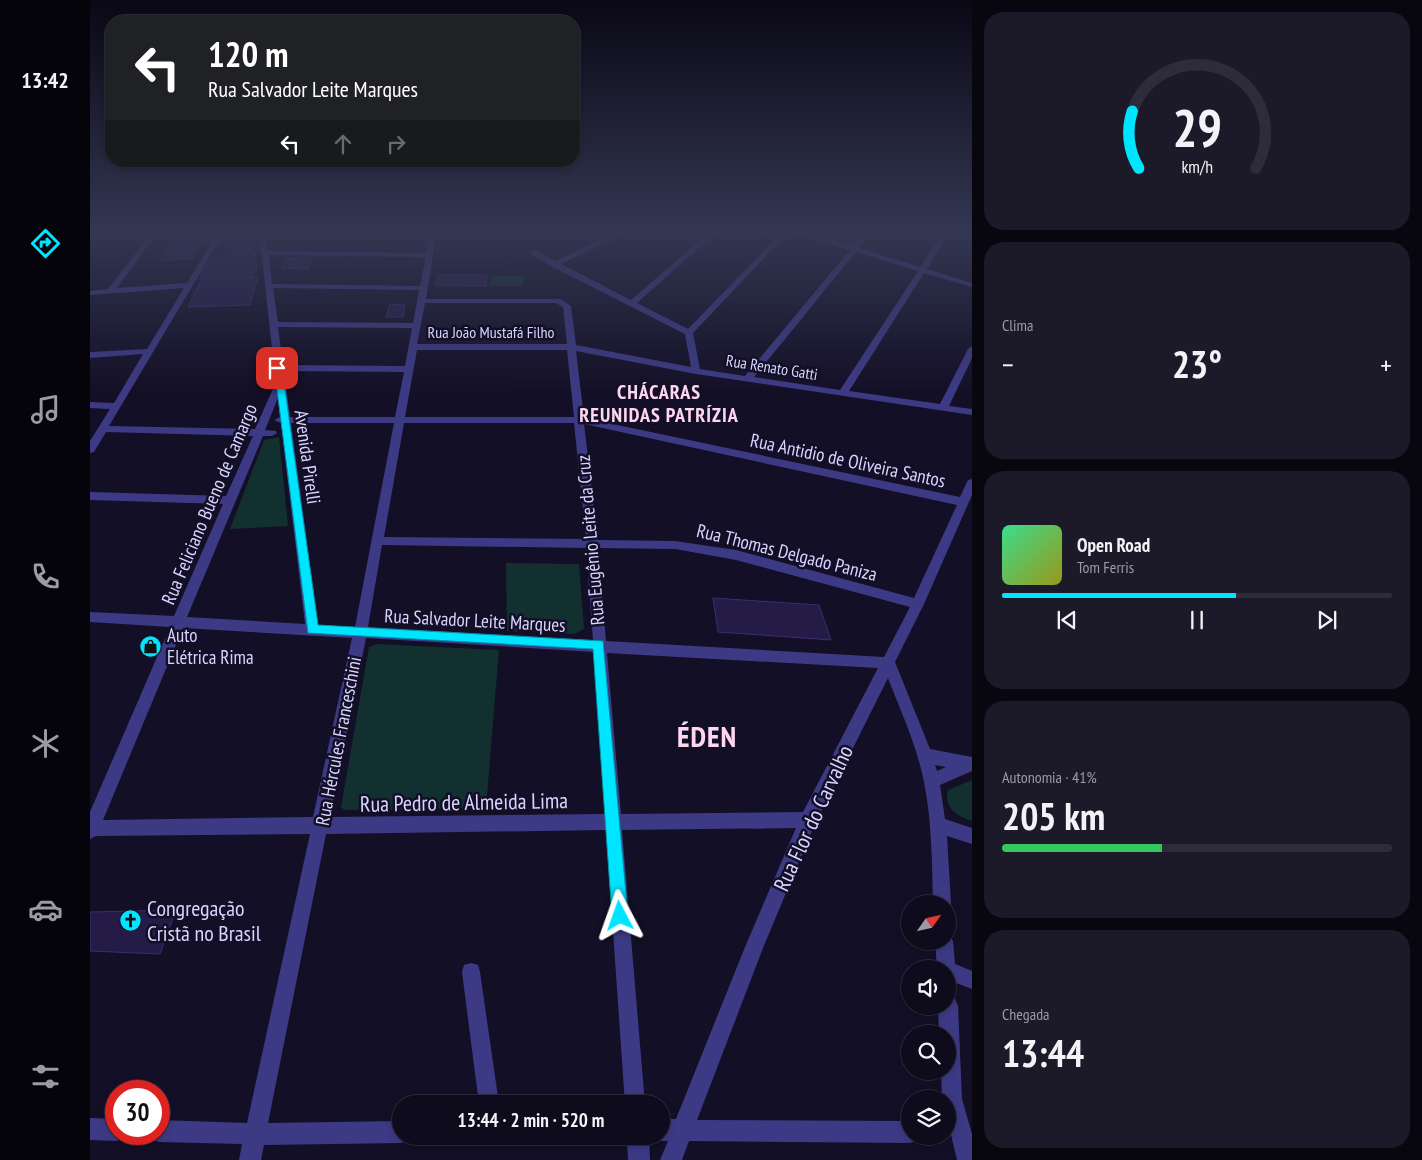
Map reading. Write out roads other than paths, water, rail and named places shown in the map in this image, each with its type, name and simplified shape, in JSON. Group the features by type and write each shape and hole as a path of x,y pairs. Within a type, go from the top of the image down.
{"street":[{"path":"111,291 115,285"},
{"path":"596,285 689,332"},
{"path":"632,303 653,285"},
{"path":"689,332 734,285"},
{"path":"748,378 825,285"},
{"path":"844,393 910,285"},
{"path":"90,293 187,286"},
{"path":"90,450 187,286"},
{"path":"270,286 423,288"},
{"name":"Avenida Pirelli","path":"270,286 280,383 276,428 312,629"},
{"name":"Rua Hércules Franceschini","path":"250,1160 360,633 423,288"},
{"name":"Rua Eugênio Leite da Cruz","path":"421,301 558,301 567,306 592,543 634,1095"},
{"path":"274,324 416,326"},
{"path":"689,332 696,371"},
{"name":"Rua João Mustafá Filho","path":"412,347 570,347"},
{"name":"Rua Renato Gatti","path":"570,347 696,371 972,412"},
{"path":"944,407 972,349"},
{"path":"90,355 149,351"},
{"path":"277,368 407,369"},
{"name":"Rua Feliciano Bueno de Camargo","path":"90,829 231,500 276,428 280,383"},
{"path":"90,405 116,406"},
{"name":"Rua Antidio de Oliveira Santos","path":"102,430 276,428 309,422 578,420 963,502"},
{"name":"Rua Flor do Carvalho","path":"671,1160 672,1130 754,947 808,820 918,604 972,483"},
{"path":"90,496 231,500"},
{"name":"Rua Thomas Delgado Paniza","path":"377,541 675,545 708,549 918,604"},
{"name":"Rua Salvador Leite Marques","path":"90,617 360,633 599,644 889,663"},
{"path":"889,663 932,781 938,825 942,895"},
{"path":"924,755 971,764"},
{"path":"932,781 971,764"},
{"name":"Rua Pedro de Almeida Lima","path":"90,829 808,820"},
{"path":"938,825 972,836"},
{"path":"472,972 488,1095"},
{"path":"956,974 972,980"},
{"path":"948,1015 952,1090"},
{"path":"90,1129 105,1130"},
{"path":"672,1130 901,1132"},
{"path":"170,1131 255,1134 392,1132"},
{"path":"956,1136 968,1160"},
{"path":"638,1145 639,1160"}],"place":[{"name":"Auto Elétrica Rima","path":"151,646"},
{"name":"Congregação Cristã no Brasil","path":"131,921"}],"district":[{"name":"CHÁCARAS REUNIDAS PATRÍZIA","path":"659,404"},
{"name":"ÉDEN","path":"707,737"}]}
